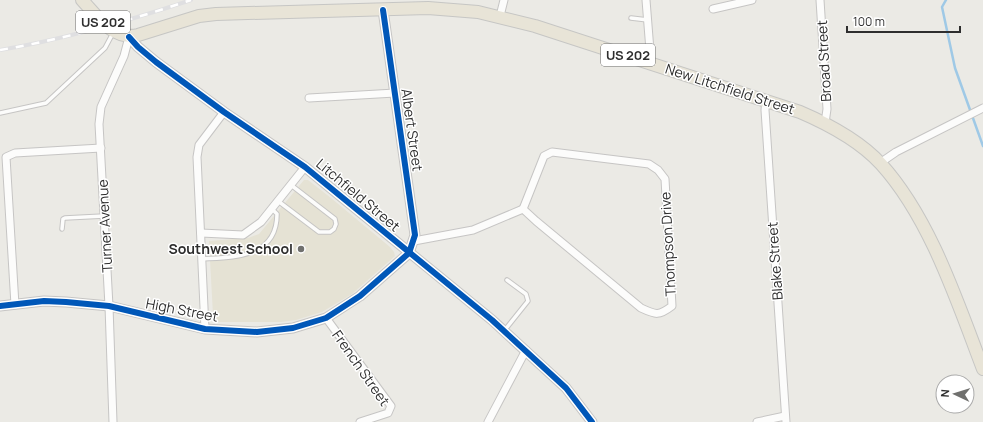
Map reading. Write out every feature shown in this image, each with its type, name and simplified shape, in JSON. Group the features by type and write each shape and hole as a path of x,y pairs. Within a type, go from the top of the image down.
{"highway":[{"name":"US 202","path":"82,0 114,32 129,36"},
{"name":"New Litchfield Street","path":"129,36 199,16 216,14 454,10 500,16 766,99 825,123 857,144 880,163 899,187 920,221 953,289 983,369"}],"street":[{"path":"500,16 504,0"},
{"path":"646,0 649,20 651,63"},
{"path":"713,9 752,0"},
{"name":"Broad Street","path":"820,0 827,109 825,123"},
{"name":"Albert Street","path":"383,10 414,226 414,240 409,253"},
{"name":"Litchfield Street","path":"129,36 144,53 224,112 305,167 504,331 566,388 592,422"},
{"name":"Turner Avenue","path":"113,422 109,306 99,124 101,107 124,56 129,36"},
{"path":"309,98 395,93"},
{"name":"Blake Street","path":"766,99 765,110 786,419"},
{"path":"880,163 896,152 981,109"},
{"path":"205,329 198,151 200,145 224,112"},
{"path":"15,305 6,156 15,153 101,148"},
{"name":"Thompson Drive","path":"552,152 649,164 658,170 665,179 672,306 664,312 655,315 641,308 536,222 523,208 544,156 552,152"},
{"path":"201,233 243,235 261,222 305,167"},
{"path":"414,240 473,230 523,208"},
{"name":"High Street","path":"0,306 44,301 109,306 205,329 257,332 293,328 326,318 360,296 409,253"},
{"name":"French Street","path":"326,318 391,406 388,413 360,422"},
{"path":"488,422 526,350"},
{"path":"757,422 786,419"}],"lane":[{"path":"631,18 649,20"},
{"path":"0,113 46,103 105,48 114,32"},
{"path":"278,201 319,232 330,232 334,229 336,224 335,219 291,185"},
{"path":"202,259 244,255 265,245 274,232 277,220 277,214 272,209"},
{"path":"62,229 63,219 65,218 104,216"},
{"path":"504,331 528,301 526,294 507,280"}],"shaded area":[{"name":"Southwest School","path":"304,180 308,180 390,247 395,256 352,294 322,312 296,320 281,322 219,322 213,315 209,241 248,238 259,234"}],"waterway":[{"path":"946,0 942,7 955,68 983,146"}],"railway":[{"path":"0,50 24,46 96,29 191,0"}],"cycle path":[{"path":"0,306 44,301 109,306 205,329 257,332 293,328 326,318 360,296 409,253 415,235 383,10"},
{"path":"129,37 138,47 156,62 224,112 305,167 492,320 566,388 592,422"}],"place":[{"name":"Southwest School","path":"301,249"}]}
